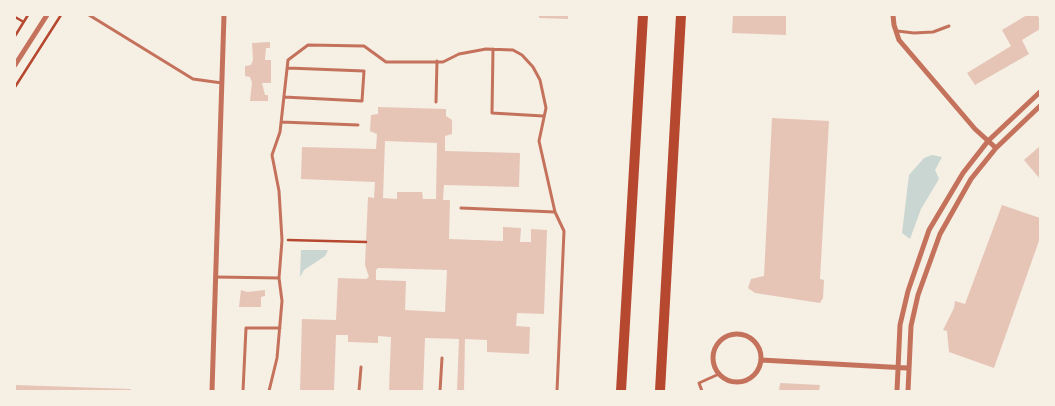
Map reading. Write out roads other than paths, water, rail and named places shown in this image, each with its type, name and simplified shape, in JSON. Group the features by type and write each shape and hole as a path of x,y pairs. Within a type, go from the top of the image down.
{"highway":[{"path":"638,15 640,72"},
{"path":"621,391 643,15"},
{"path":"660,391 681,15"}],"street":[{"path":"15,65 47,15"},
{"path":"212,391 224,15"},
{"path":"893,15 900,40 975,129 996,148"},
{"path":"897,391 900,325 917,262 929,230 963,173 988,140 1040,92"},
{"path":"908,391 907,368 911,326 918,295 940,234 971,179 996,148 1040,106"},
{"path":"730,335 746,335 752,339 761,352 762,360 755,375 748,380 732,382 719,374 715,367 714,351 717,344 730,335"},
{"path":"762,360 907,368"}],"lane":[{"path":"89,15 193,79 222,83"},
{"path":"896,31 914,33 933,32 949,26"},
{"path":"269,391 277,358 282,301 279,278 282,240 279,191 272,155 281,122 288,60 308,45 364,46 386,62 443,62 459,54 493,49 512,50 522,55 532,67 540,80 546,108 539,141 555,212 564,231 557,391"},
{"path":"493,49 492,113 543,116"},
{"path":"436,102 437,61"},
{"path":"284,97 362,101 364,71 288,68"},
{"path":"281,122 358,125"},
{"path":"461,208 555,212"},
{"path":"215,277 279,278"},
{"path":"243,391 246,328 280,328"},
{"path":"440,391 442,358"},
{"path":"359,391 361,367"},
{"path":"702,391 699,383 719,374"}]}
